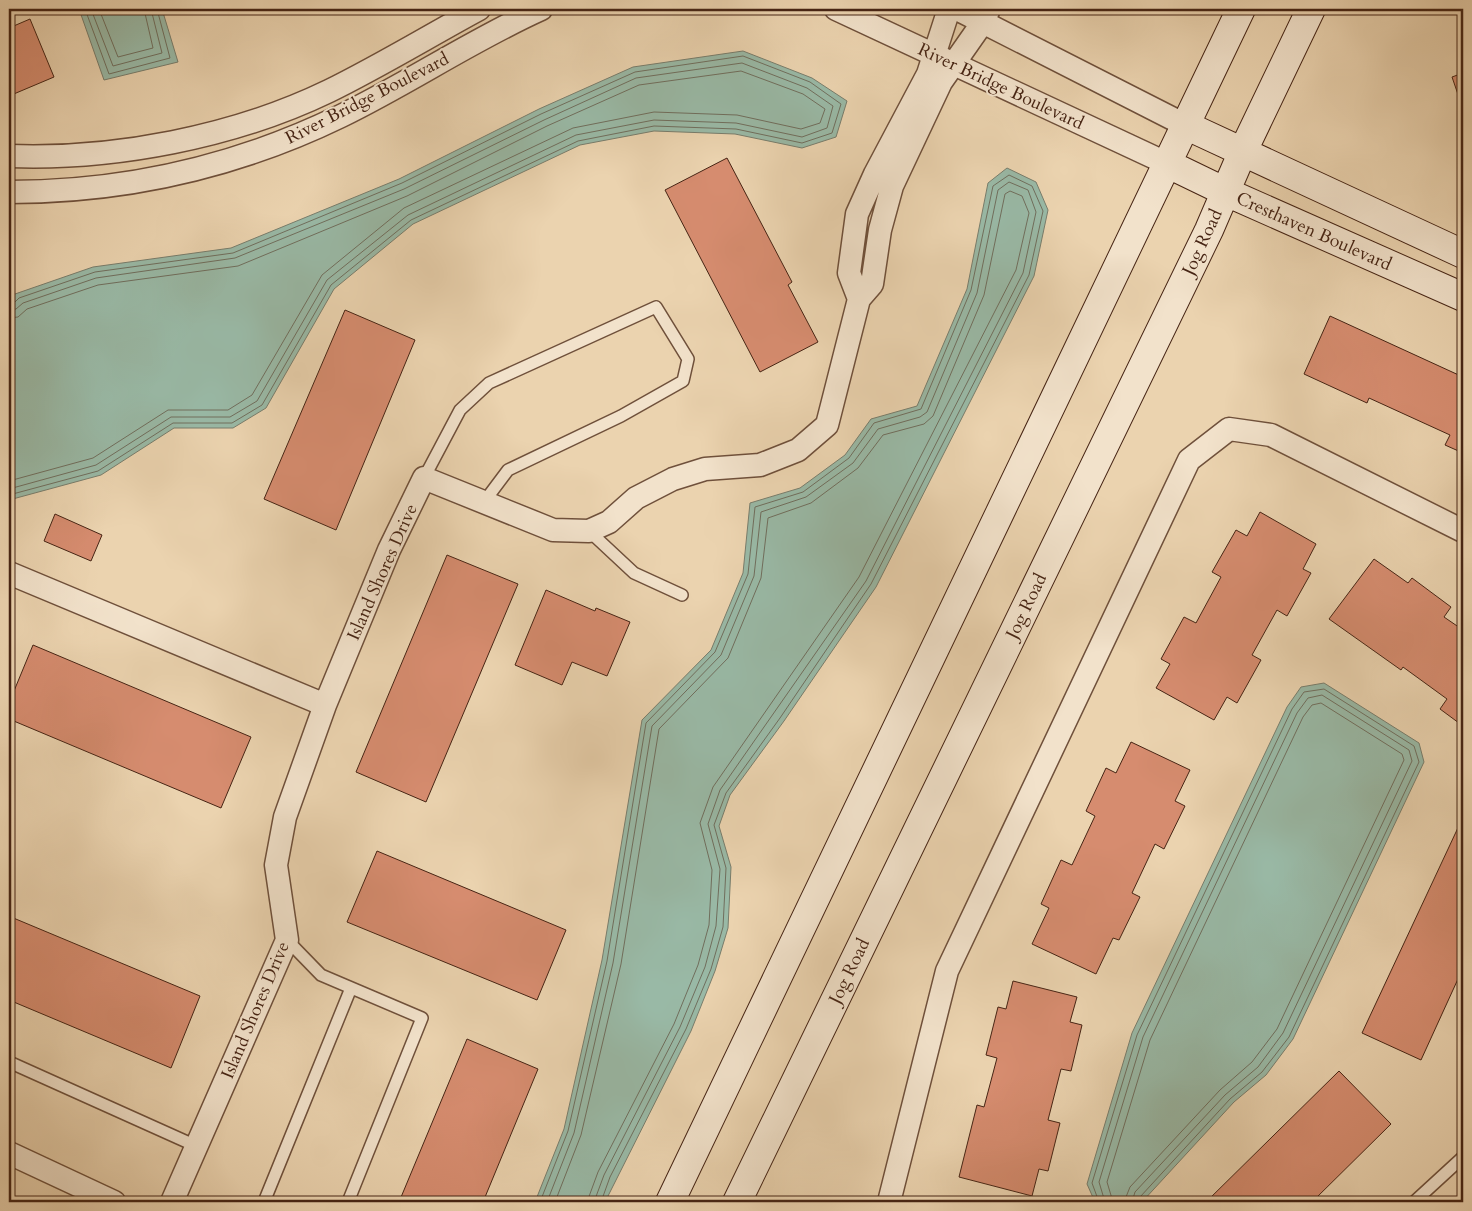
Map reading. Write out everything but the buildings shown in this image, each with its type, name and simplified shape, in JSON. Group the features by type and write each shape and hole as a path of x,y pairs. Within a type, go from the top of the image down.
{"main road":[{"path":"670,1202 1241,9"},
{"name":"Jog Road","path":"736,1202 1226,192 1243,151 1311,9"},
{"path":"1185,125 1463,254"},
{"name":"Cresthaven Boulevard","path":"1166,163 1226,192 1463,296"}],"street":[{"name":"River Bridge Boulevard","path":"9,156 52,158 220,133 329,91 479,9"},
{"name":"River Bridge Boulevard","path":"9,192 57,192 131,184 228,162 297,136 342,115 541,9"},
{"name":"River Bridge Boulevard","path":"836,9 943,67 1166,163"},
{"path":"943,67 949,9"},
{"path":"957,9 986,15 1185,125"},
{"path":"424,478 553,530 589,531 609,522 636,498 673,478 705,470 760,465 798,450 827,425 859,299 872,284 880,230 892,186 943,67 986,15"},
{"path":"889,1202 947,971 1189,460 1230,429 1271,435 1463,531"},
{"name":"Island Shores Drive","path":"172,1202 287,940 276,865 285,818 325,704 389,550 424,478"},
{"path":"9,573 325,704"},
{"path":"9,1153 114,1202"}],"lane":[{"path":"424,478 460,410 489,383 656,307 688,359 684,381 621,416 508,470 484,502"},
{"path":"589,531 634,573 682,595"},
{"path":"287,940 321,975 422,1018 348,1202"},
{"path":"264,1202 351,988"},
{"path":"9,1062 196,1146"},
{"path":"1414,1202 1463,1157"}],"water":[{"path":"79,9 162,9 178,62 104,80"},
{"path":"743,51 812,78 847,101 836,137 802,148 735,134 654,131 580,145 413,224 334,289 266,408 233,428 174,428 101,475 9,500 9,302 15,294 93,267 231,248 399,179 539,109 633,67"},
{"path":"1007,168 1036,182 1048,210 1034,276 876,587 784,721 730,795 719,826 731,867 728,928 715,971 691,1031 605,1202 535,1202 564,1129 602,960 642,720 711,650 743,573 750,503 800,488 845,455 871,419 917,406 967,289 988,183"},
{"path":"1324,683 1419,743 1424,762 1293,1039 1266,1075 1234,1102 1142,1202 1095,1202 1087,1184 1132,1033 1287,707 1301,687"}]}
